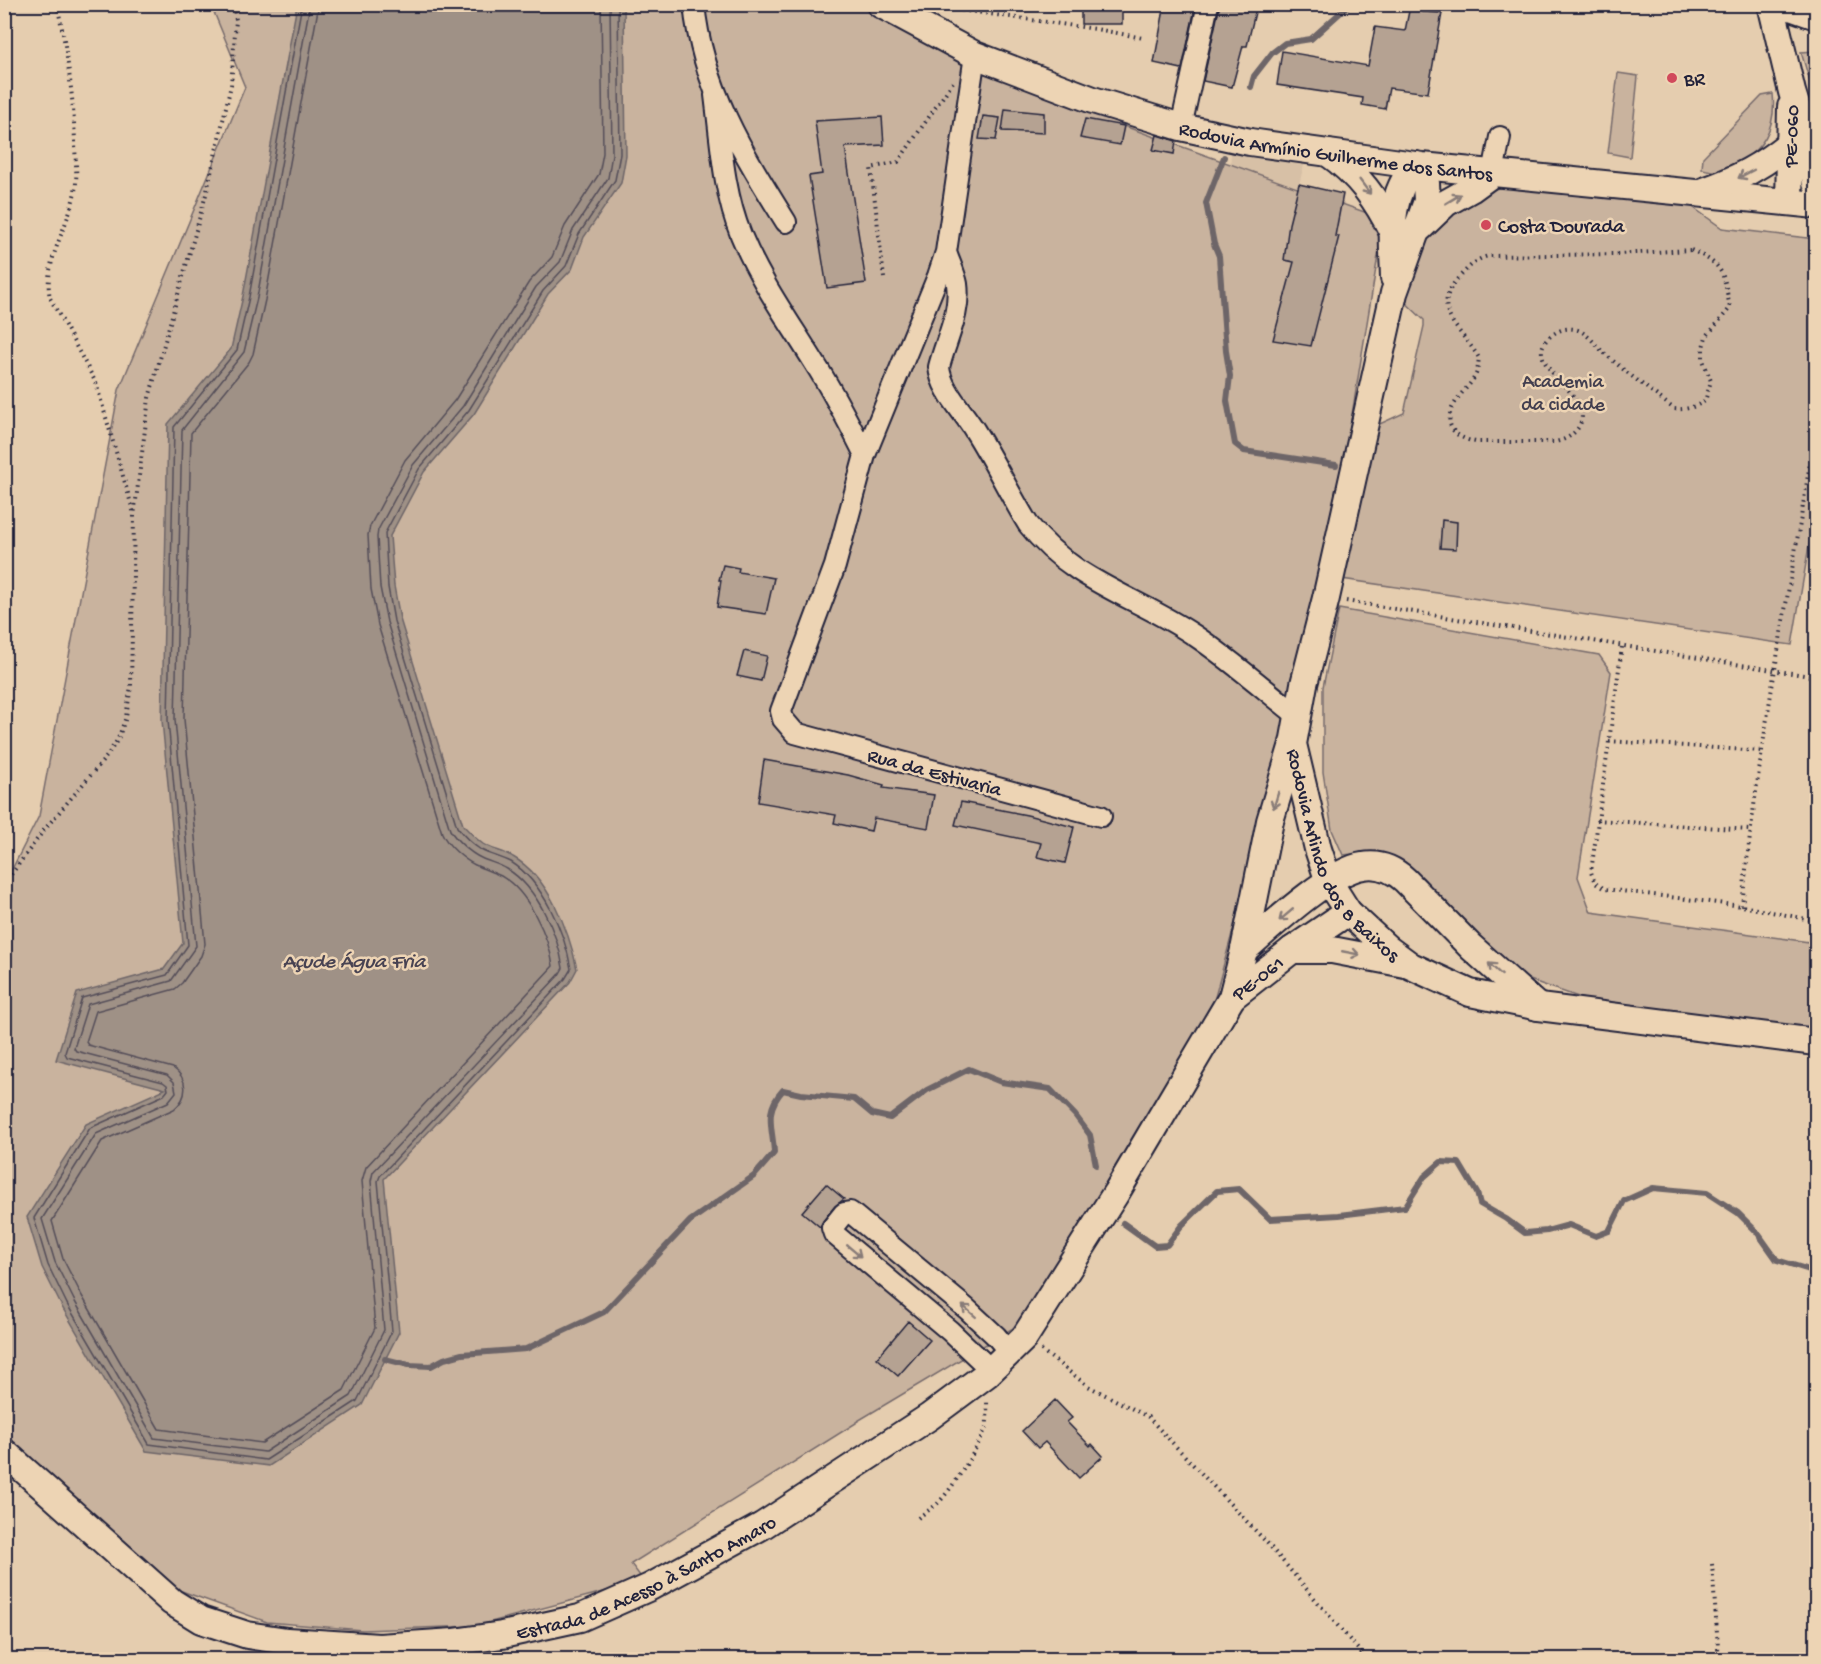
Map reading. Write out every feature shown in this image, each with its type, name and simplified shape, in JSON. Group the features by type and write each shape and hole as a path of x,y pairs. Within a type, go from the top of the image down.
{"main road":[{"name":"Rodovia Armínio Guilherme dos Santos","path":"880,4 920,12 973,63 1181,127 1250,142 1415,165 1816,205"},
{"name":"PE-060","path":"1772,4 1816,183"},
{"name":"PE-060","path":"1789,202 1805,143"},
{"path":"1697,194 1734,180 1805,143"},
{"path":"1325,151 1362,182 1384,215 1405,232 1493,173"},
{"name":"Rodovia Arlindo dos 8 Baixos","path":"1415,165 1402,183 1397,195 1405,232 1394,293 1293,744 1318,849 1329,882 1348,912 1374,938 1411,966 1470,993 1539,1007 1816,1042"},
{"name":"PE-061","path":"1232,997 1270,822 1293,744"},
{"path":"1244,950 1329,882 1364,865 1383,866 1396,872 1487,962 1539,1007"},
{"name":"PE-061","path":"1232,997 1292,950 1348,912"},
{"name":"PE-061","path":"1292,950 1332,950 1411,966"},
{"name":"Estrada de Acesso à Santo Amaro","path":"4,1452 172,1602 201,1620 247,1635 287,1641 379,1647 454,1642 544,1627 580,1618 650,1587 762,1526 928,1417 1003,1359 1110,1203 1232,997"}],"street":[{"path":"694,4 700,46 715,95 743,153 786,222"},
{"path":"1181,127 1208,4"},
{"path":"1772,4 1816,19"},
{"path":"865,455 946,252 973,63"},
{"path":"715,95 729,194 740,233 784,318 842,409 865,455"},
{"path":"1493,173 1500,137"},
{"path":"946,252 957,282 958,299 956,313 939,367 940,374 1038,538 1062,560 1120,596 1194,635 1298,716"},
{"name":"Rua da Estivaria","path":"865,455 835,566 781,711 783,719 795,733 1101,816"},
{"path":"850,1212 967,1309 996,1336 1003,1359 950,1331 834,1234 832,1227 844,1213 850,1212"}],"path":[{"path":"57,4 68,55 73,96 76,182 72,204 47,285 50,298 96,383 134,516"},
{"path":"4,884 44,830 107,756 118,739 126,717 131,686 134,516 149,398 207,191 231,85 236,20 233,4"},
{"path":"920,12 1096,29 1143,38"},
{"path":"884,278 871,168 898,162 947,87 973,63"},
{"path":"1691,250 1719,266 1723,274 1730,308 1706,337 1703,347 1703,360 1711,381 1705,401 1683,410 1674,409 1580,331 1559,330 1549,337 1542,357 1546,366 1576,398 1582,416 1575,432 1565,440 1555,442 1477,442 1466,441 1458,437 1450,423 1451,409 1475,377 1479,358 1449,319 1446,299 1456,280 1473,264 1482,257 1495,256 1691,250"},
{"path":"1742,906 1761,751 1810,463 1816,454"},
{"path":"1326,598 1816,677"},
{"path":"1622,646 1591,872 1595,883 1600,887 1742,906 1816,921"},
{"path":"1609,741 1761,751"},
{"path":"1597,820 1750,830"},
{"path":"918,1518 949,1491 985,1428 1003,1359 1089,1386 1148,1418 1269,1545 1366,1659"},
{"path":"1712,1564 1719,1659"}],"shaded area":[{"path":"1231,152 1304,165 1289,224 1229,205"}],"green space":[{"path":"211,5 889,5 1124,126 1384,219 1322,598 1211,1012 1121,1168 1015,1327 856,1422 631,1564 644,1581 476,1626 362,1630 267,1622 176,1589 5,1436 4,885 39,816 119,390 245,87"},
{"path":"1816,51 1816,102 1801,52"},
{"path":"1618,73 1638,76 1630,157 1608,153"},
{"path":"1773,94 1771,124 1768,133 1757,148 1726,170 1702,169 1703,157 1762,96"},
{"name":"Academia da cidade","path":"1506,187 1677,196 1722,228 1816,239 1816,505 1792,645 1342,579 1373,427 1404,413 1424,326 1424,320 1401,298 1435,219 1480,191"},
{"path":"1339,609 1599,655 1611,672 1578,877 1591,912 1816,943 1816,1031 1584,999 1527,979 1487,951 1423,878 1397,858 1372,852 1343,855 1332,830 1323,772 1323,687"}],"water":[{"name":"Açude Água Fria","path":"297,5 624,5 626,155 621,183 584,237 572,269 548,294 474,414 424,472 390,536 394,586 400,619 463,825 483,844 513,857 537,878 556,906 569,938 577,969 570,982 384,1179 399,1332 362,1405 269,1466 146,1451 62,1307 42,1267 27,1217 86,1124 165,1089 56,1060 77,993 164,969 183,943 162,720 168,424 231,349"}],"building":[{"path":"1081,4 1122,4 1122,24 1081,24"},
{"path":"1165,4 1196,4 1182,69 1154,63"},
{"path":"1220,4 1257,4 1247,46 1243,46 1232,87 1203,81"},
{"path":"1410,6 1424,7 1423,12 1442,13 1428,93 1389,88 1385,109 1362,105 1363,98 1277,85 1282,51 1368,66 1375,27 1405,31"},
{"path":"1005,109 1044,113 1044,133 1002,131"},
{"path":"983,116 1000,118 996,140 979,139"},
{"path":"882,117 884,145 845,147 866,283 827,288 809,176 822,174 815,121"},
{"path":"1085,119 1124,126 1120,145 1080,138"},
{"path":"1157,135 1176,141 1174,154 1153,150"},
{"path":"1299,184 1343,194 1335,236 1339,236 1311,346 1273,340 1294,262 1284,260 1289,224"},
{"path":"1442,520 1457,522 1456,549 1440,548"},
{"path":"723,565 739,568 738,572 774,578 766,614 717,607 721,580 719,580"},
{"path":"744,651 767,656 761,681 737,676"},
{"path":"764,760 848,775 884,785 883,788 934,795 928,828 874,818 871,831 834,823 836,815 758,802"},
{"path":"961,802 1074,827 1065,863 1037,857 1041,843 955,825"},
{"path":"826,1184 844,1199 835,1206 820,1227 802,1212"},
{"path":"908,1321 930,1340 898,1376 877,1358"},
{"path":"1055,1400 1072,1418 1067,1422 1103,1456 1079,1478 1045,1442 1038,1448 1022,1431"}],"waterway":[{"path":"1251,87 1254,76 1272,53 1285,43 1311,39 1350,4"},
{"path":"1224,157 1206,203 1214,244 1219,256 1230,376 1227,401 1235,444 1244,451 1336,465"},
{"path":"385,1359 409,1365 431,1366 444,1359 462,1354 526,1349 604,1312 690,1221 754,1176 774,1153 771,1113 773,1105 783,1090 854,1099 872,1114 890,1118 927,1090 969,1069 1001,1082 1050,1089 1075,1115 1090,1135 1096,1165"},
{"path":"1123,1223 1155,1246 1167,1245 1181,1226 1217,1191 1239,1189 1270,1219 1339,1215 1405,1207 1424,1177 1441,1162 1459,1163 1477,1193 1480,1204 1525,1233 1547,1231 1569,1225 1596,1236 1609,1231 1624,1201 1653,1188 1707,1193 1738,1213 1757,1232 1777,1260 1816,1272"}],"place":[{"name":"BR","path":"1672,78"},
{"name":"Costa Dourada","path":"1486,225"}]}
